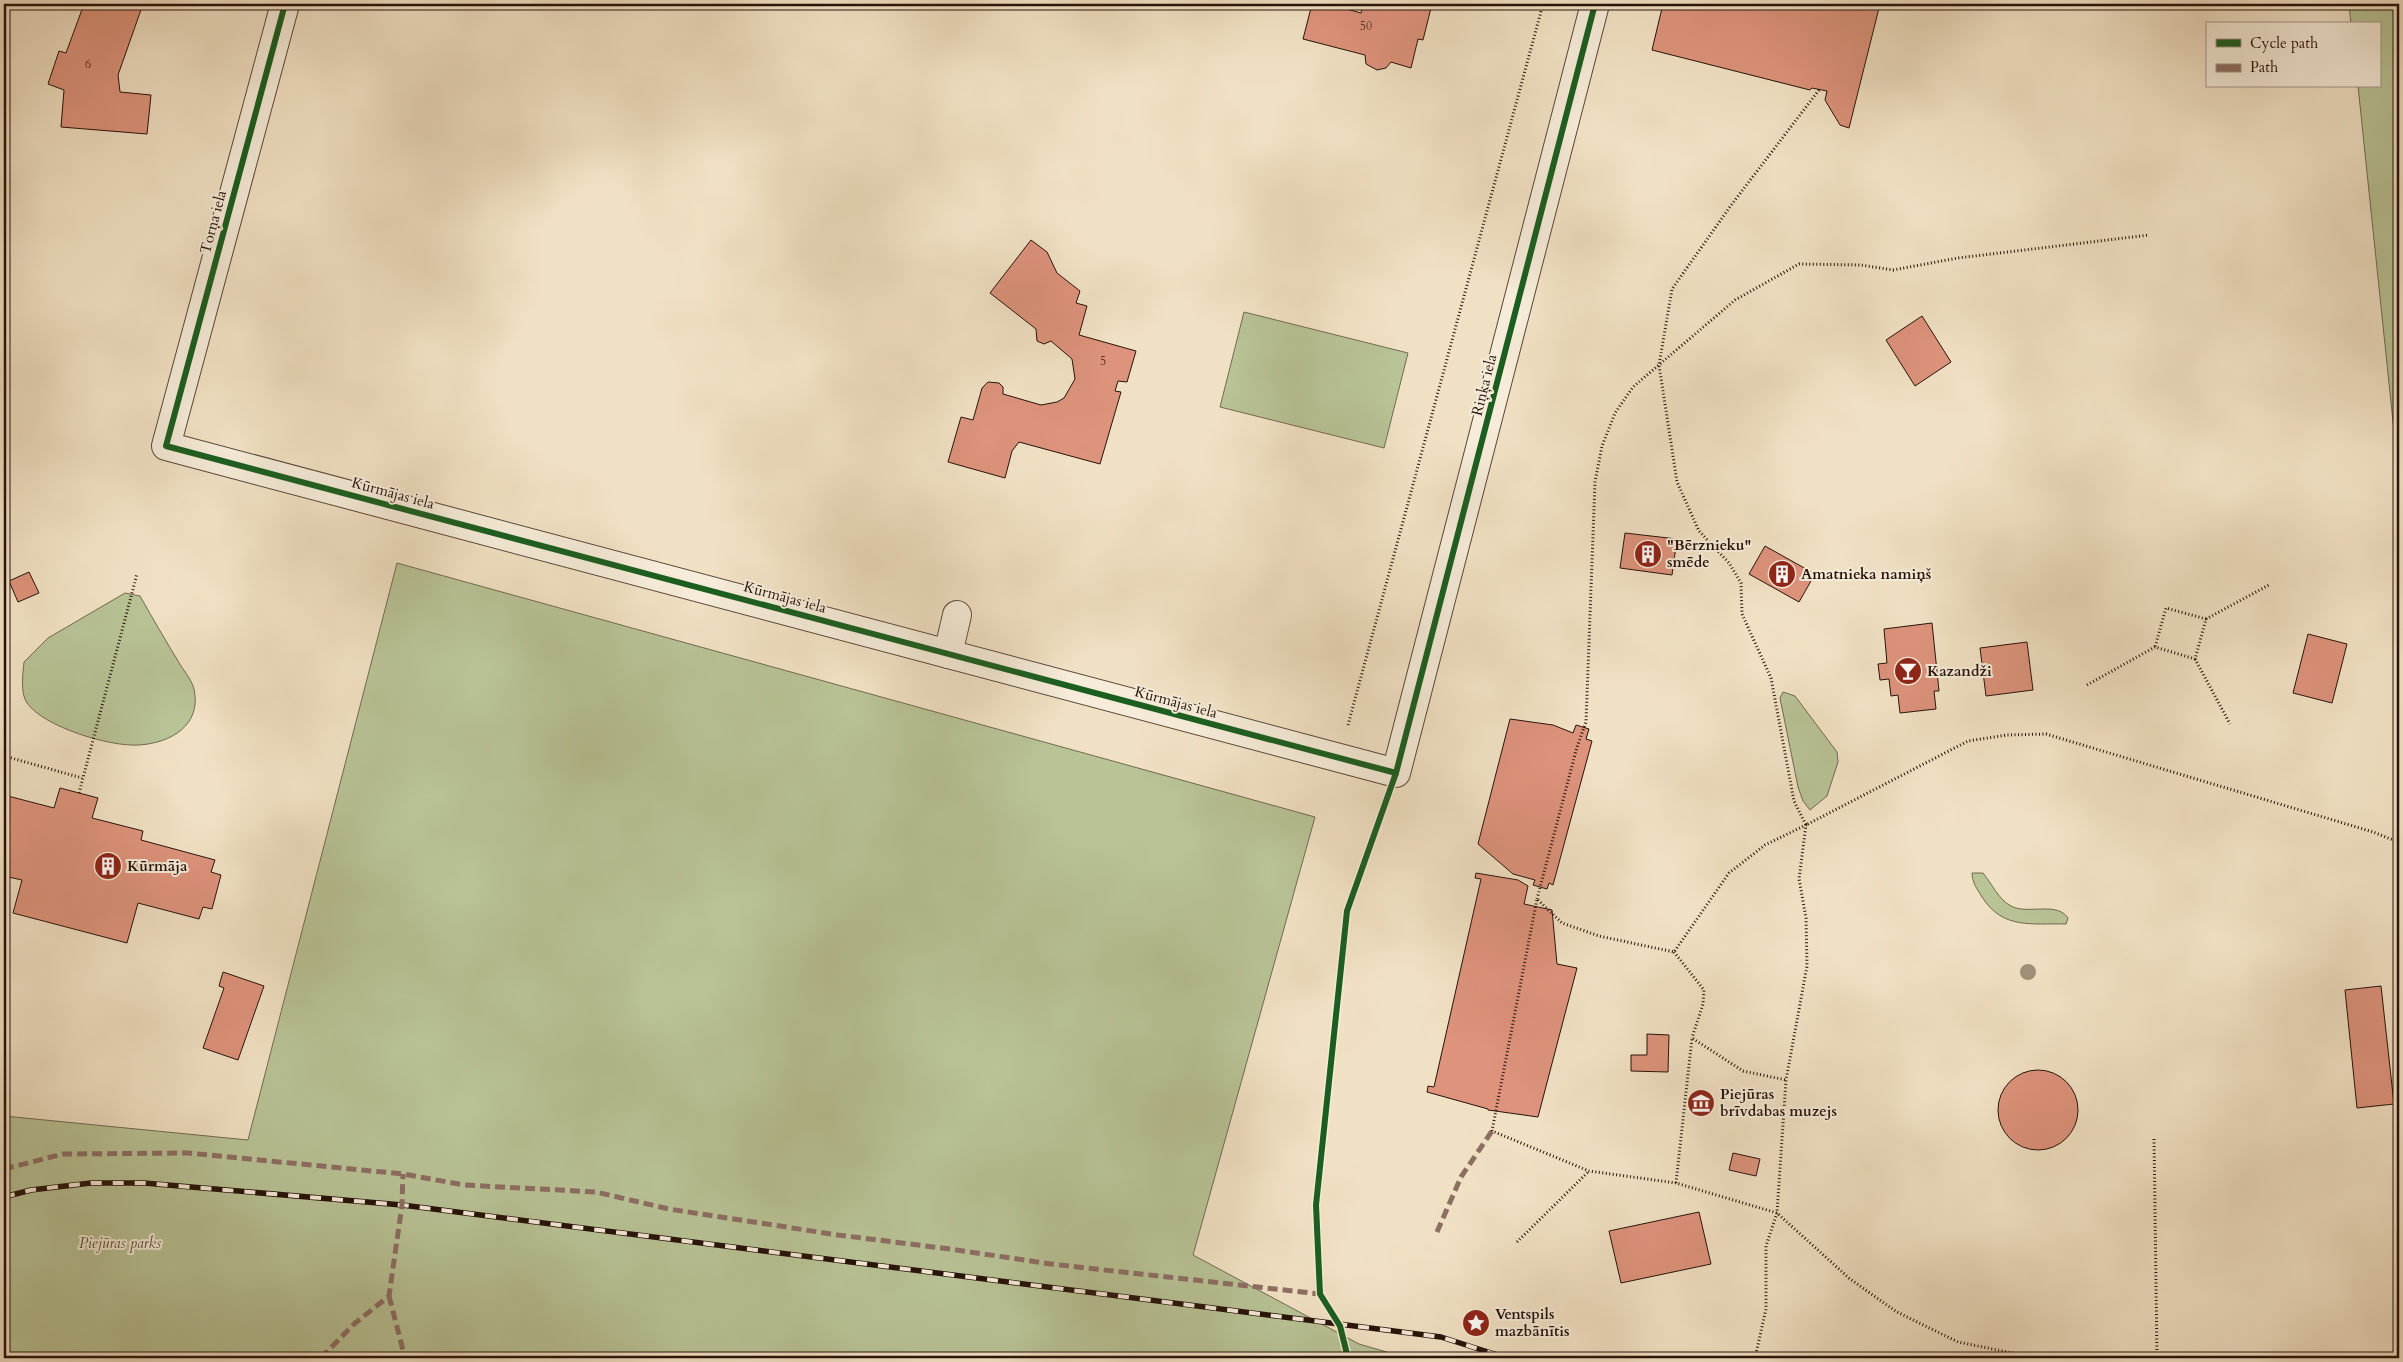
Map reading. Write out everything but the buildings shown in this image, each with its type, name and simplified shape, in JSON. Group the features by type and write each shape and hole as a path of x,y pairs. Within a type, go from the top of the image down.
{"street":[{"name":"Torņa iela","path":"166,446 285,4"},
{"name":"Riņķa iela","path":"1396,773 1595,4"},
{"name":"Kūrmājas iela","path":"166,446 1396,773"},
{"path":"948,654 957,615"}],"path":[{"path":"1347,727 1543,4"},
{"path":"1755,1358 1766,1309 1766,1246 1777,1213 1786,1080 1807,966 1806,918 1799,879 1806,825 1794,801 1771,678 1742,614 1742,583 1729,563 1698,531 1677,482 1659,365 1672,289 1732,204 1819,90"},
{"path":"2037,1358 1958,1342 1897,1312 1850,1279 1777,1213 1676,1183 1589,1171 1492,1130 1537,899 1577,747 1586,722 1595,492 1602,446 1615,413 1633,387 1734,300 1799,264 1861,266 1893,270 1967,257 2149,235"},
{"path":"79,793 137,574"},
{"path":"2155,647 2166,608 2206,619 2269,585"},
{"path":"2206,619 2195,659 2230,724"},
{"path":"2087,684 2155,647 2195,659"},
{"path":"1674,952 1729,873 1765,846 1968,741 2007,735 2046,734 2374,832 2393,840 2399,847"},
{"path":"4,756 82,778"},
{"path":"1537,899 1562,923 1599,936 1674,952 1704,990 1703,1004 1692,1038 1676,1183"},
{"path":"1692,1038 1742,1071 1786,1080"},
{"path":"2150,1358 2157,1357 2154,1137"},
{"path":"1517,1242 1589,1171"}],"green space":[{"path":"2349,4 2399,4 2399,479 2358,88 2380,88 2380,22 2351,22"},
{"path":"1244,312 1408,353 1384,448 1220,407"},
{"name":"Piejūras parks","path":"397,563 1315,817 1193,1255 1359,1344 1407,1358 4,1358 4,1116 248,1140"},
{"path":"125,593 140,596 194,689 195,702 193,713 189,722 182,730 162,740 139,745 112,743 78,734 62,727 36,712 27,703 23,694 24,662 48,638"},
{"path":"1783,692 1795,696 1837,752 1838,762 1827,796 1810,810 1803,801 1798,787 1780,698"},
{"path":"1972,873 1983,873 1999,896 2011,906 2025,909 2057,910 2068,918 2066,924 2030,924 2009,920 1999,915 1990,908 1982,897 1974,882"}],"railway":[{"path":"4,1197 31,1190 91,1183 144,1183 402,1205 1441,1337 1507,1358"}],"marked path":[{"path":"1437,1232 1461,1177 1492,1131"},
{"path":"4,1169 63,1154 188,1153 403,1174 464,1185 596,1192 669,1209 838,1235 1051,1264 1320,1294"},
{"path":"321,1358 354,1324 389,1296 402,1205 403,1174"},
{"path":"389,1296 405,1358"}],"cycle path":[{"path":"285,4 166,446 1396,773"},
{"path":"1348,1358 1340,1326 1320,1294 1316,1205 1347,911 1396,773 1595,4"}],"place":[{"name":"\"Bērznieku\" smēde","path":"1648,554"},
{"name":"Amatnieka namiņš","path":"1782,574"},
{"name":"Kazandži","path":"1908,671"},
{"name":"Kūrmāja","path":"108,866"},
{"name":"Piejūras brīvdabas muzejs","path":"1701,1103"},
{"name":"Ventspils mazbānītis","path":"1476,1323"}]}
